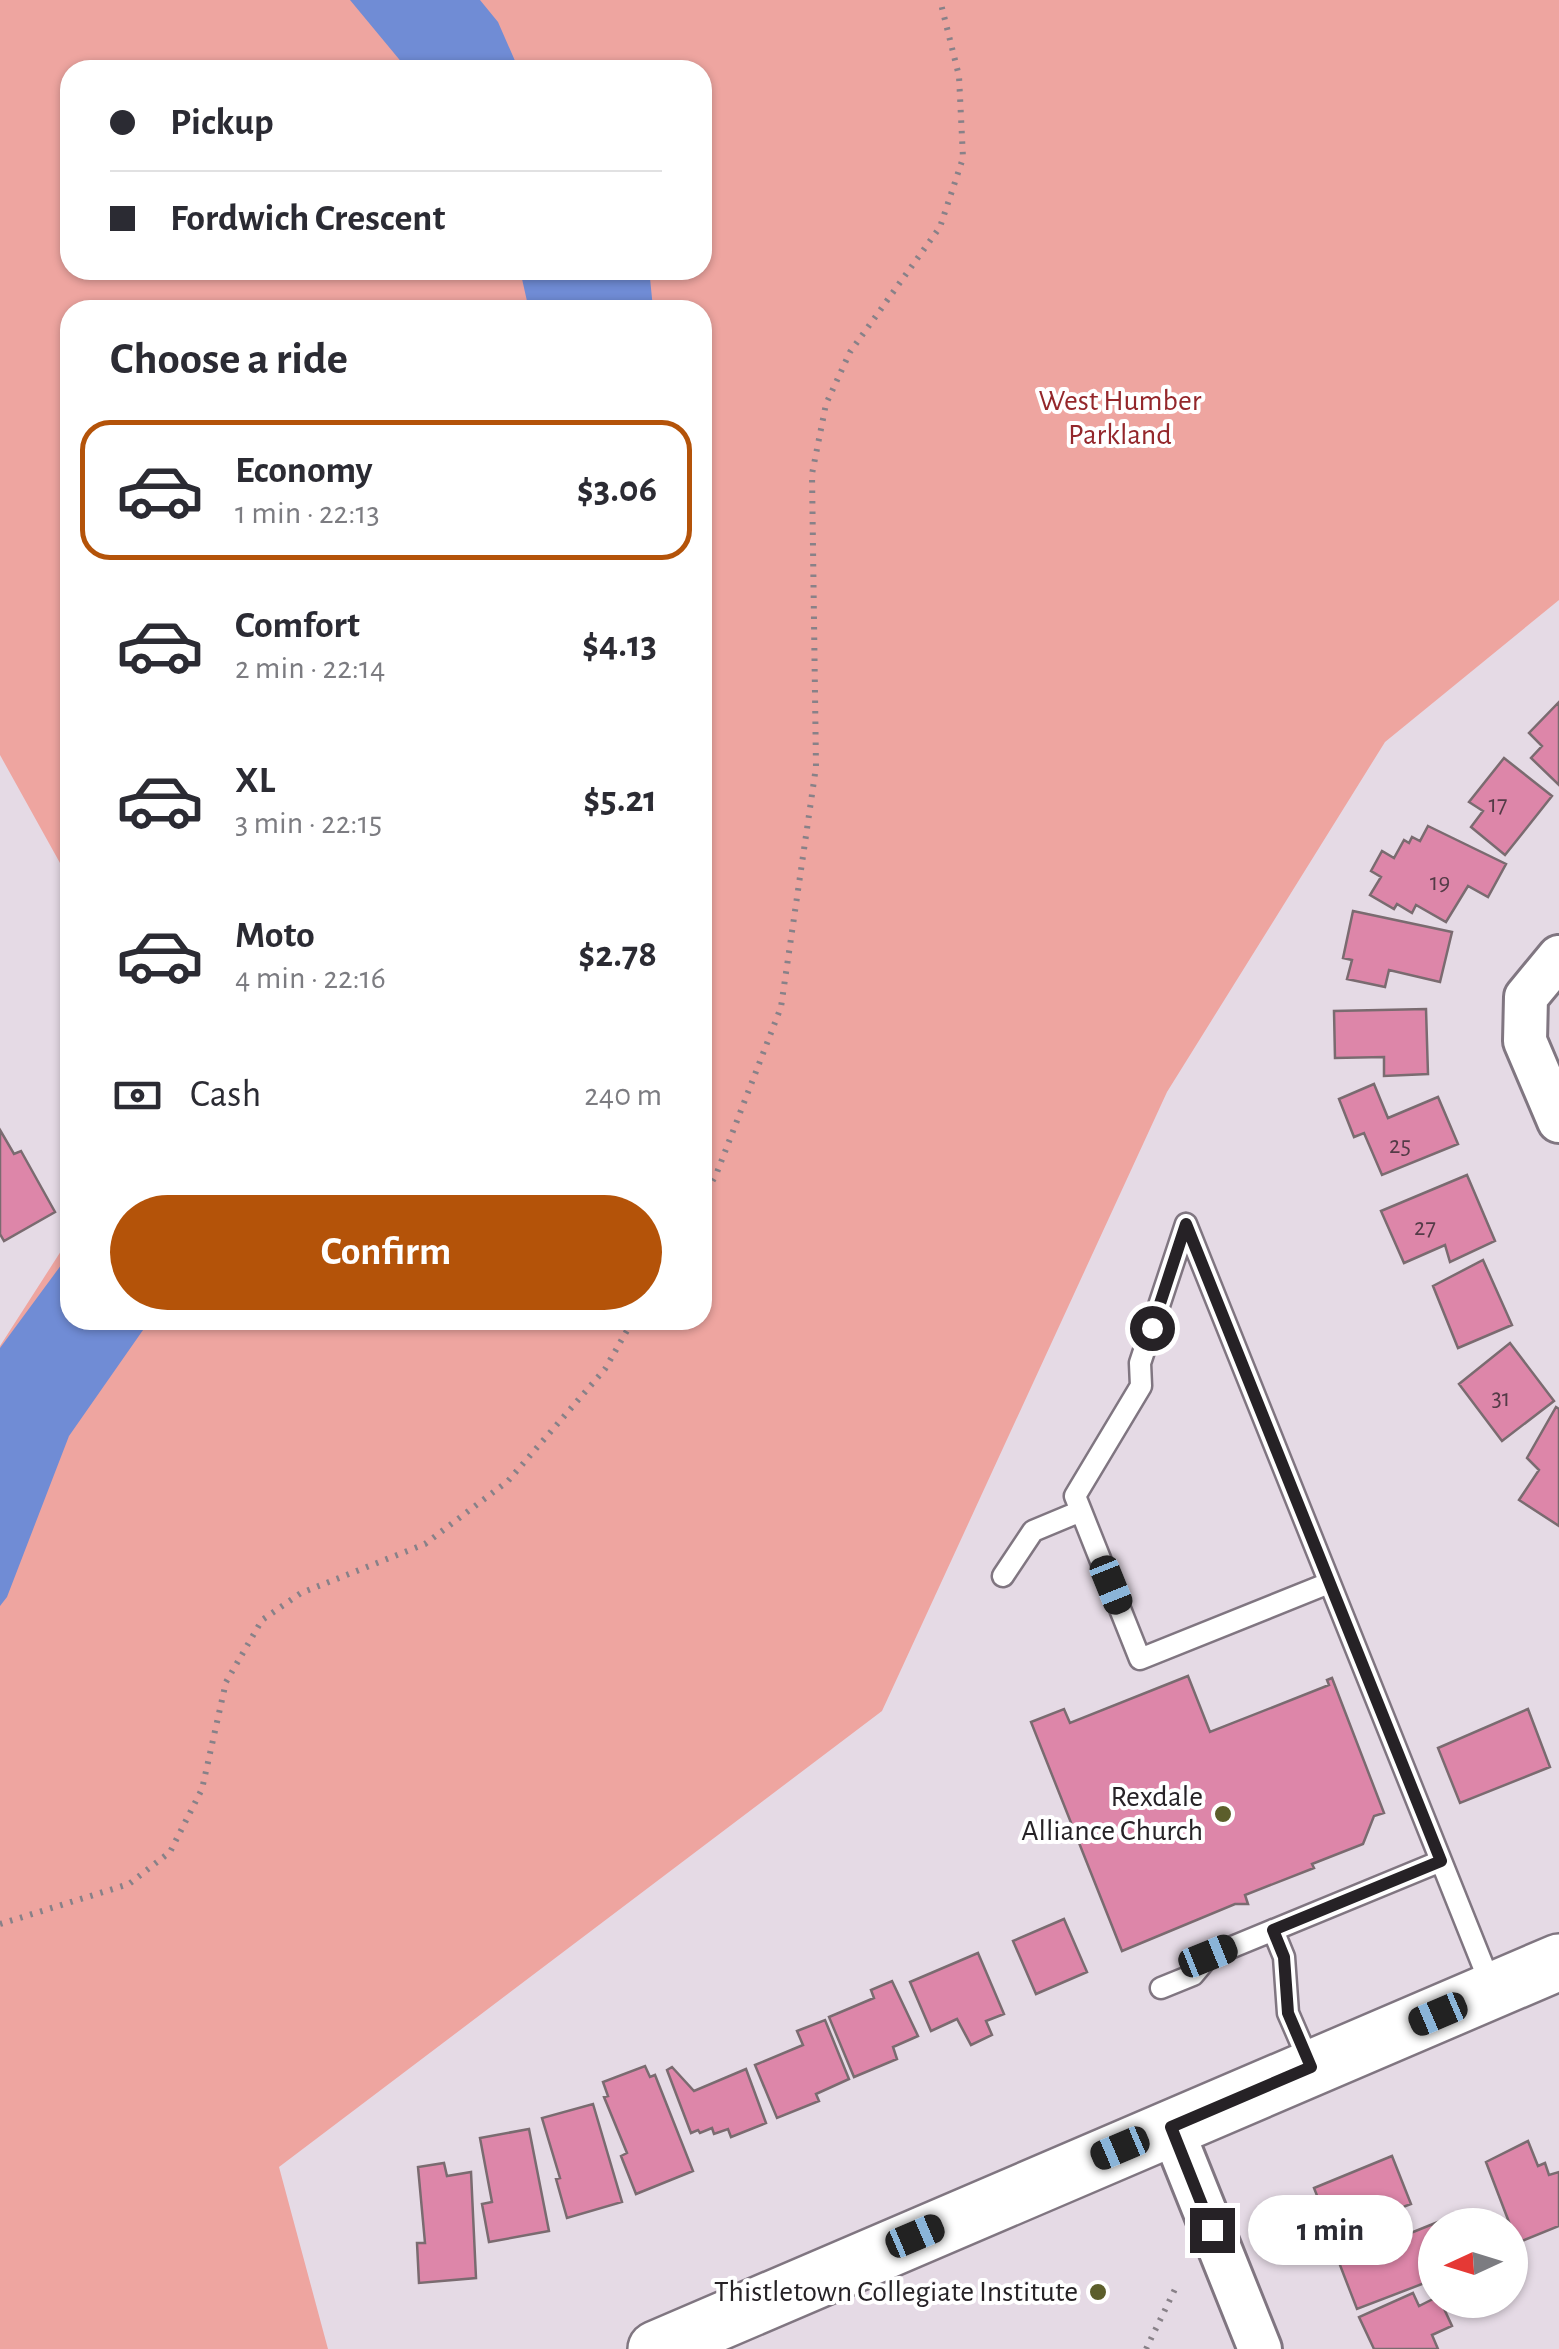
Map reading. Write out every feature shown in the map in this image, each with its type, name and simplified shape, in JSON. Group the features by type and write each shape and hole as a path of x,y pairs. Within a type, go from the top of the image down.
{"main road":[{"path":"656,2349 1559,1962"}],"street":[{"path":"1559,957 1526,996 1525,1041 1559,1121"},
{"path":"1171,2127 1260,2349"}],"lane":[{"path":"1328,1583 1140,1659 1075,1496 1140,1386 1140,1363 1186,1224 1493,1990"},
{"path":"1002,1576 1033,1530 1081,1511"},
{"path":"1161,1988 1192,1975 1208,1956 1441,1861"},
{"path":"1273,1930 1284,1957 1288,2013 1311,2067"}],"path":[{"path":"712,1182 781,1007 816,767 812,474 826,404 850,352 940,226 963,158 959,76 940,0"},
{"path":"0,1924 129,1884 170,1852 202,1789 226,1682 262,1620 301,1593 426,1544 508,1481 605,1370 627,1330"},
{"path":"1146,2349 1178,2283"}],"green space":[{"name":"West Humber Parkland","path":"0,0 1559,0 1559,600 1385,742 1167,1092 882,1711 279,2167 328,2349 0,2349 0,1346 60,1253 60,1330 712,1330 712,300 60,300 60,863 0,755"}],"water":[{"path":"350,0 480,0 498,22 515,60 400,60"},
{"path":"522,280 607,280 610,300 527,300"},
{"path":"60,1267 60,1330 143,1330 69,1436 7,1597 0,1606 0,1348"}],"building":[{"path":"1559,702 1559,785 1531,758 1542,746 1529,733"},
{"path":"1504,758 1552,796 1505,855 1471,827 1483,811 1469,802"},
{"path":"1428,826 1506,864 1488,897 1468,886 1446,922 1416,905 1412,913 1397,904 1394,909 1370,895 1381,877 1371,871 1382,851 1394,858 1404,840 1409,843 1412,837 1420,841"},
{"path":"1353,911 1452,932 1440,982 1389,970 1385,987 1347,979 1352,960 1343,958"},
{"path":"1426,1009 1428,1074 1384,1076 1384,1057 1335,1058 1334,1011"},
{"path":"1374,1084 1388,1118 1438,1097 1458,1144 1382,1175 1364,1133 1354,1137 1339,1099"},
{"path":"0,1130 14,1154 21,1151 55,1212 4,1241 0,1234"},
{"path":"1467,1175 1495,1241 1450,1262 1445,1245 1404,1263 1381,1211"},
{"path":"1483,1260 1512,1325 1458,1348 1433,1286"},
{"path":"1510,1343 1554,1401 1502,1441 1459,1384"},
{"path":"1556,1407 1559,1526 1519,1500 1539,1470 1527,1458"},
{"name":"Rexdale Alliance Church","path":"1188,1676 1210,1732 1329,1685 1327,1680 1332,1678 1384,1813 1374,1816 1363,1844 1245,1895 1248,1904 1235,1904 1122,1951 1031,1722 1064,1709 1070,1723"},
{"path":"1528,1709 1550,1767 1460,1803 1438,1748"},
{"path":"1064,1919 1087,1972 1036,1994 1013,1941"},
{"path":"978,1953 1004,2014 986,2021 992,2035 971,2045 957,2019 931,2031 910,1982"},
{"path":"892,1981 918,2036 893,2047 897,2059 854,2077 829,2017 874,1998 871,1990"},
{"path":"825,2020 849,2079 816,2094 819,2101 777,2118 755,2065 803,2045 797,2031"},
{"path":"645,2066 650,2077 655,2075 693,2171 636,2194 621,2156 627,2153 604,2097 608,2096 603,2082"},
{"path":"672,2067 694,2091 746,2069 766,2123 731,2137 728,2129 714,2134 712,2128 691,2133 667,2070"},
{"path":"593,2104 622,2202 567,2218 542,2118"},
{"path":"529,2129 549,2231 489,2242 482,2204 492,2202 480,2138"},
{"path":"1528,2141 1538,2166 1545,2163 1549,2175 1559,2172 1559,2226 1528,2239 1528,2208 1504,2208 1486,2162"},
{"path":"1392,2156 1411,2204 1332,2234 1314,2188"},
{"path":"444,2163 447,2176 471,2172 476,2278 419,2283 417,2243 425,2243 418,2167"},
{"path":"1418,2230 1418,2286 1357,2309 1333,2247 1369,2232 1376,2247"},
{"path":"1413,2293 1418,2318 1448,2318 1452,2326 1432,2335 1438,2349 1374,2349 1359,2317"}],"waterway":[{"path":"615,280 617,300"}],"place":[{"name":"Rexdale Alliance Church","path":"1223,1814"},
{"name":"Thistletown Collegiate Institute","path":"1098,2292"}],"route":[{"path":"1152,1328 1186,1224 1441,1861 1273,1930 1284,1957 1288,2013 1311,2067 1171,2127 1212,2230"}]}
